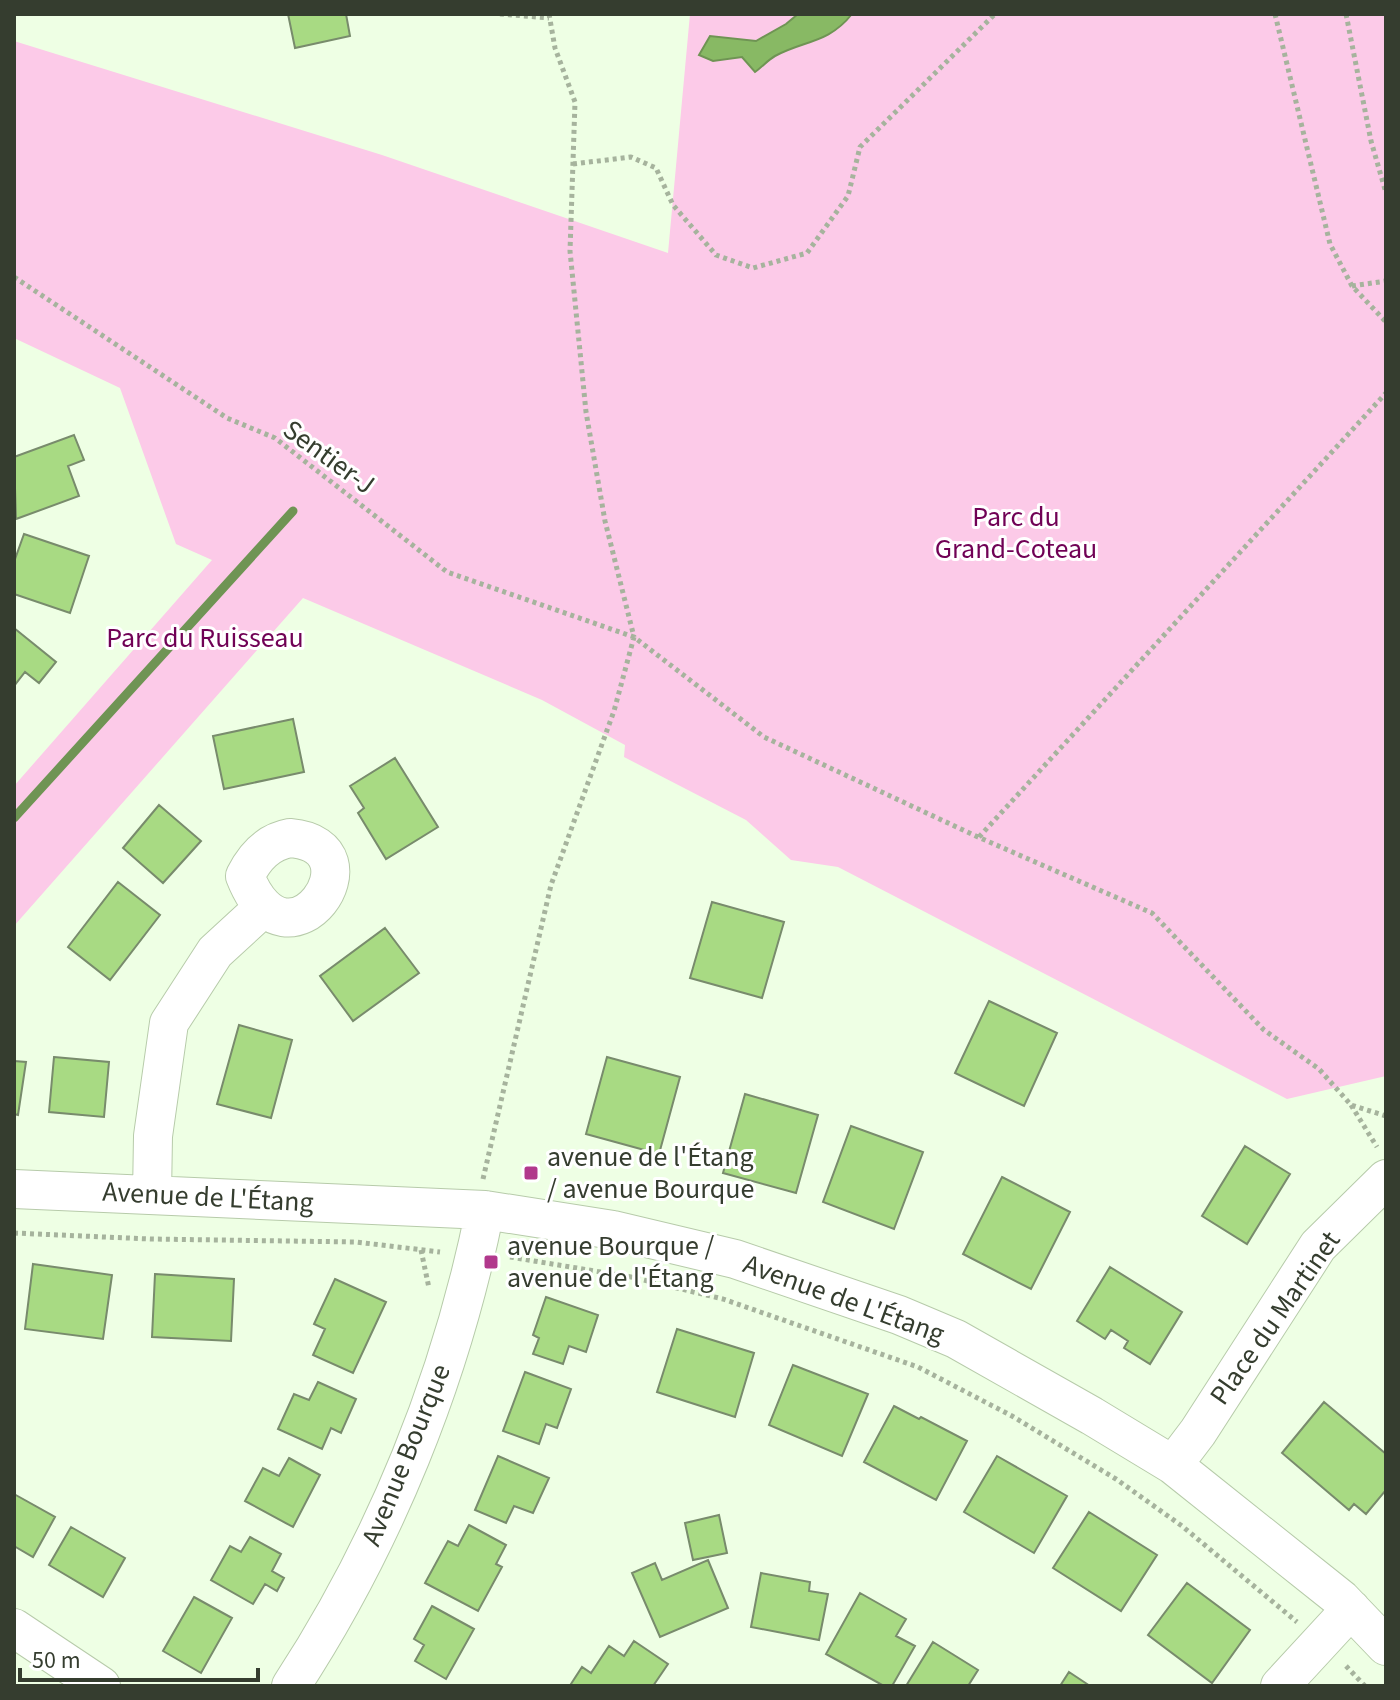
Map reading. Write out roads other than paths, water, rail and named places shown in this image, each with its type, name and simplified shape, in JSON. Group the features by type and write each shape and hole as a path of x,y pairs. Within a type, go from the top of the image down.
{"street":[{"path":"152,1195 153,1136 169,1023 215,952 264,907"},
{"name":"Place du Martinet","path":"1173,1465 1198,1432 1318,1246 1382,1164"},
{"name":"Avenue de L'Étang","path":"14,1189 485,1210 613,1230 735,1259 899,1315 956,1339 1173,1465 1351,1609 1386,1646"},
{"name":"Avenue Bourque","path":"291,1686 322,1638 396,1493 438,1387 476,1255 485,1210"},
{"path":"1280,1686 1351,1609"},
{"path":"14,1628 101,1686"}],"waterway":[{"path":"14,818 293,511"}],"place":[{"name":"avenue de l'Étang / avenue Bourque","path":"531,1173"},
{"name":"avenue Bourque / avenue de l'Étang","path":"491,1262"}],"park label":[{"name":"Parc du Grand-Coteau","path":"1016,533"},
{"name":"Parc du Ruisseau","path":"205,638"}]}
